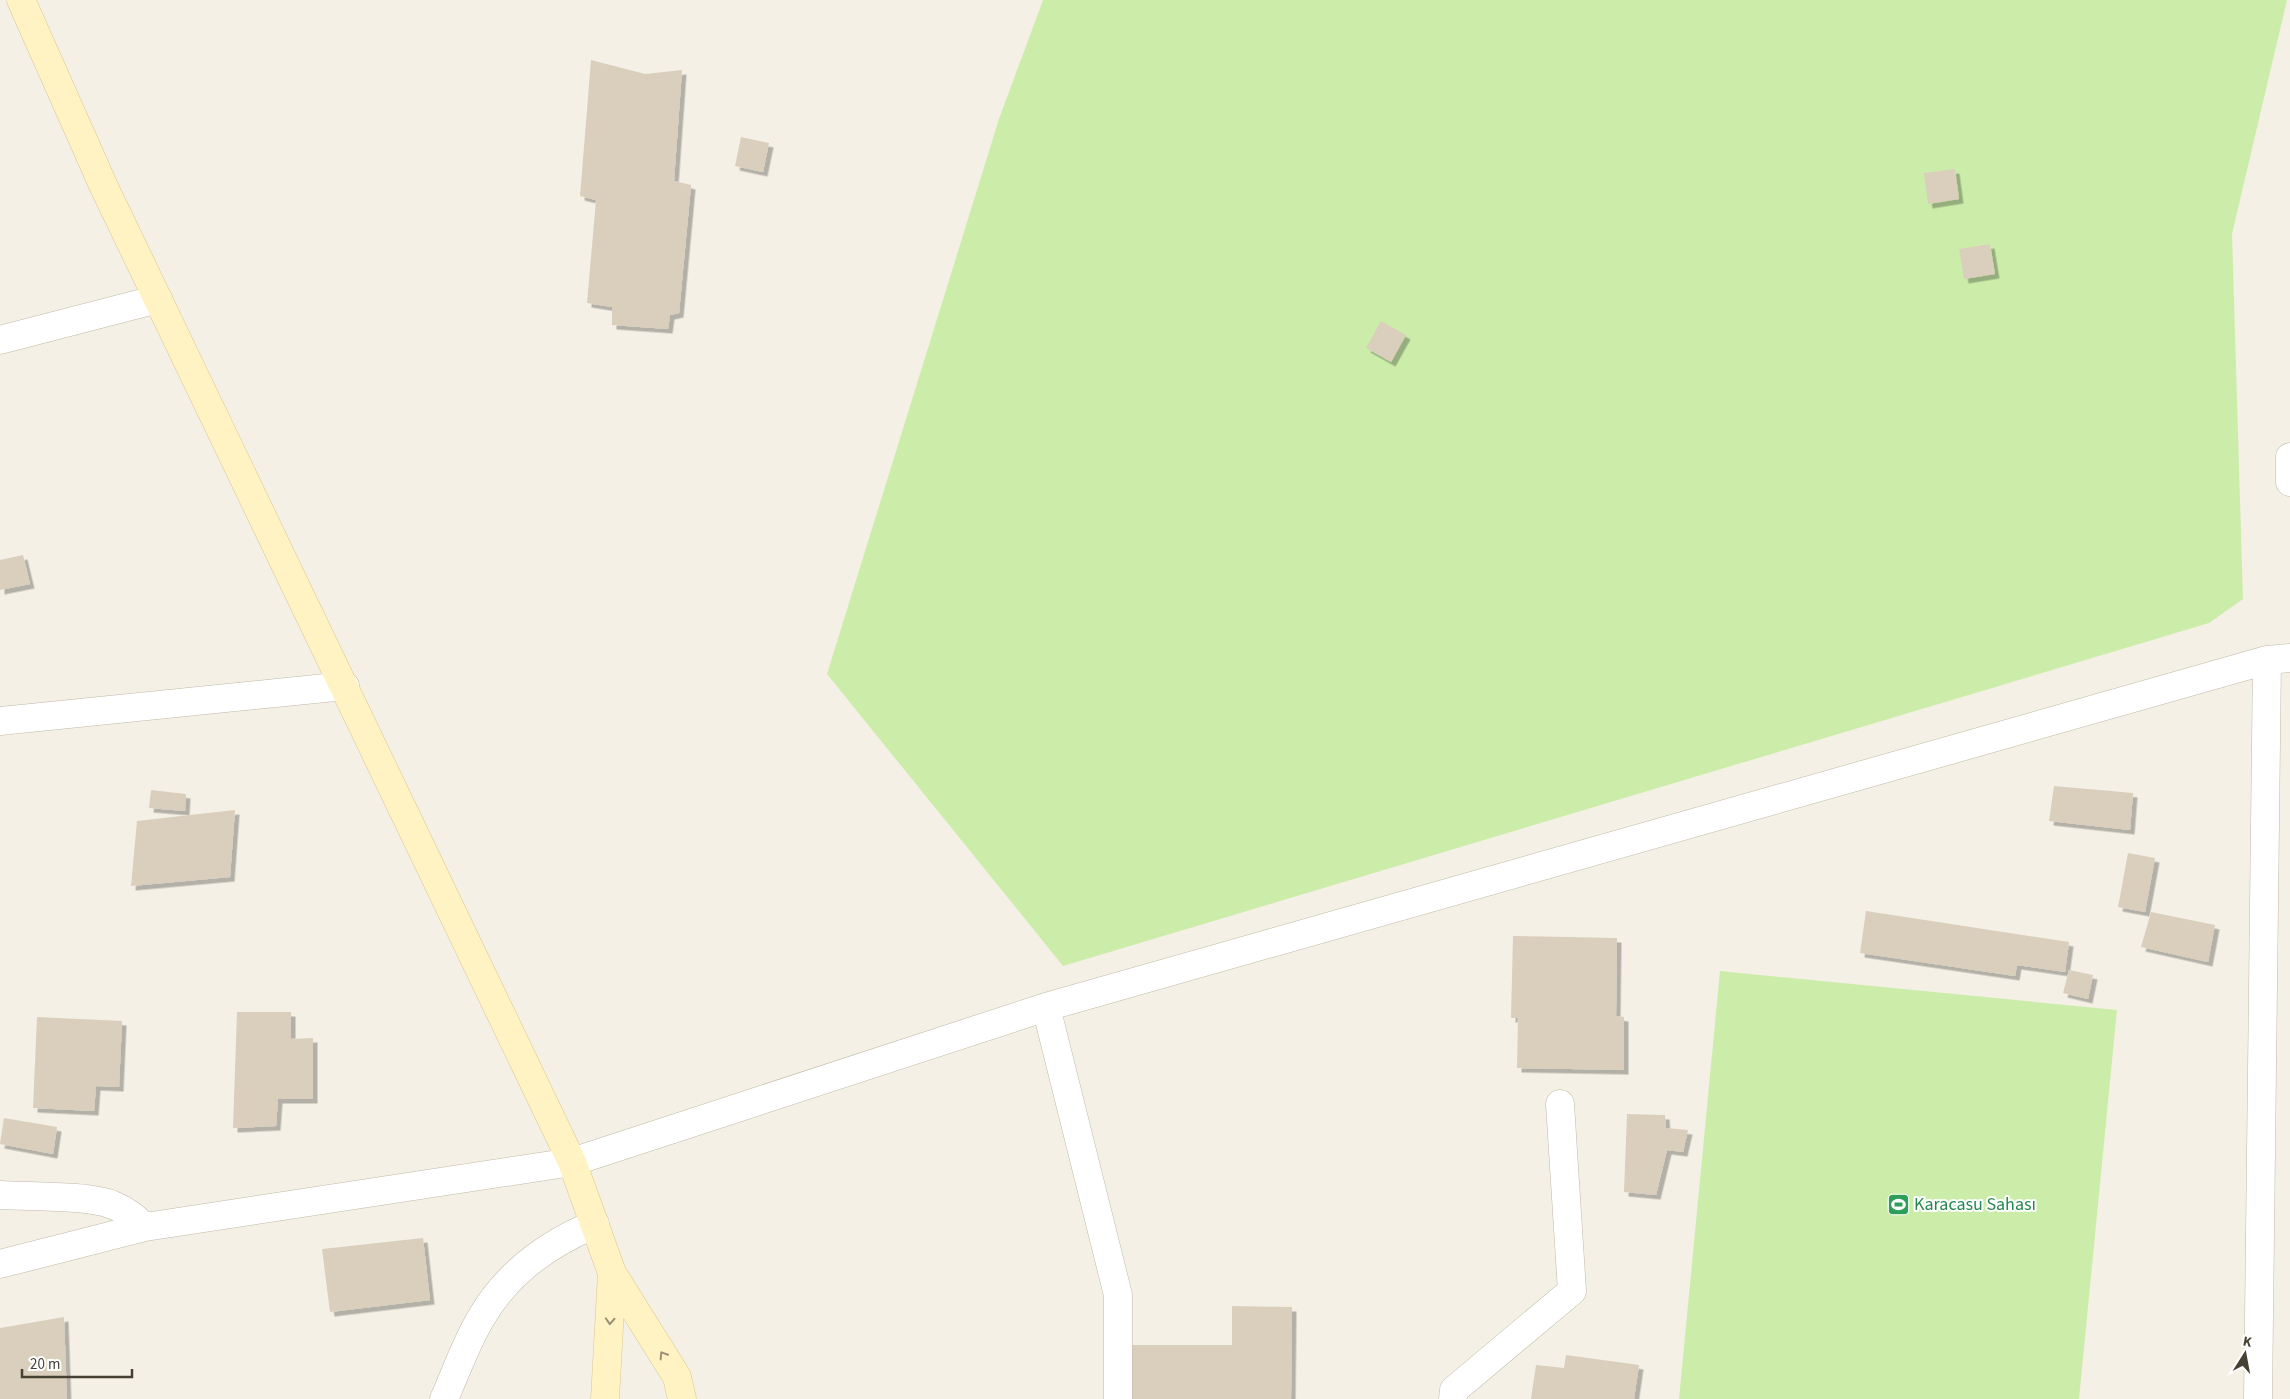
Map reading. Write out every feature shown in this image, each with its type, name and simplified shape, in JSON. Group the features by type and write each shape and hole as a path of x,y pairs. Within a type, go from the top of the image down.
{"street":[{"path":"21,0 104,187 572,1162 612,1273 677,1377 682,1399"},
{"path":"0,340 158,299"},
{"path":"2290,457 2288,467 2290,482"},
{"path":"0,1264 145,1227 572,1162 1046,1007 2279,659 2258,1399"},
{"path":"0,721 345,686"},
{"path":"1046,1007 1118,1295 1118,1399"},
{"path":"1453,1399 1454,1390 1572,1291 1560,1104"},
{"path":"0,1195 91,1200 112,1204 131,1214 145,1227"},
{"path":"444,1399 480,1319 498,1293 518,1271 543,1250 595,1224"},
{"path":"605,1399 612,1273"}],"green space":[{"path":"1043,0 2287,0 2232,234 2243,599 2209,623 1063,966 827,674 999,119"},
{"name":"Karacasu Sahası","path":"1720,971 2117,1010 2079,1399 1679,1399"}],"building":[{"path":"591,60 645,74 682,70 674,181 691,185 679,313 670,315 668,329 612,325 612,307 587,303 596,200 580,196"},
{"path":"741,137 769,143 763,172 735,166"},
{"path":"1955,169 1959,199 1928,204 1924,173"},
{"path":"1990,244 1995,274 1964,279 1959,249"},
{"path":"1381,321 1406,335 1391,362 1366,348"},
{"path":"23,555 30,584 0,590 0,560"},
{"path":"2054,786 2133,793 2130,830 2049,821"},
{"path":"151,790 186,794 185,811 149,808"},
{"path":"235,810 230,877 131,886 137,821"},
{"path":"2128,853 2155,858 2145,912 2118,907"},
{"path":"1866,911 2069,942 2065,972 2017,965 2015,976 1860,953"},
{"path":"2151,912 2215,925 2208,962 2141,947"},
{"path":"1513,936 1617,938 1616,1016 1624,1017 1624,1070 1517,1068 1518,1018 1511,1018"},
{"path":"2069,970 2093,975 2088,999 2063,993"},
{"path":"237,1012 291,1012 291,1039 313,1038 313,1099 278,1099 276,1126 233,1128"},
{"path":"37,1017 122,1021 119,1087 96,1086 94,1111 33,1108"},
{"path":"1627,1114 1665,1115 1666,1128 1688,1130 1683,1152 1667,1150 1656,1195 1624,1192"},
{"path":"4,1118 57,1127 53,1154 0,1144"},
{"path":"423,1238 430,1300 330,1312 322,1249"},
{"path":"1232,1306 1292,1307 1291,1399 1120,1399 1121,1345 1232,1345"},
{"path":"64,1317 67,1399 0,1399 0,1328"},
{"path":"1566,1355 1639,1365 1634,1399 1531,1399 1536,1365 1564,1368"}],"place":[{"name":"Karacasu Sahası","path":"1898,1204"}]}
